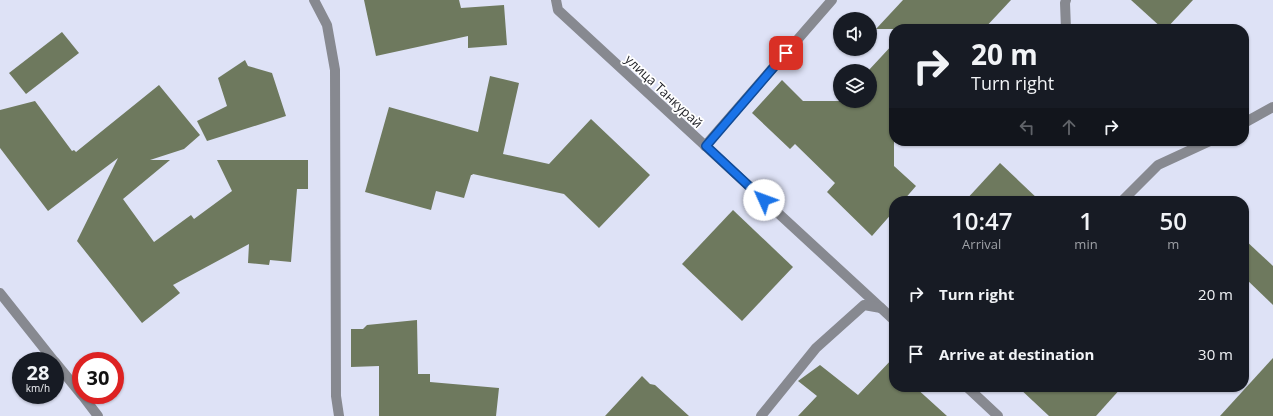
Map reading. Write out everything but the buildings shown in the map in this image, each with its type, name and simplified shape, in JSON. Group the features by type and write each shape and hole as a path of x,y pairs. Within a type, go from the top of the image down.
{"street":[{"path":"314,0 327,25 335,70 336,396 339,416"},
{"name":"улица Танкурай","path":"556,0 558,10 889,316"},
{"path":"706,146 832,0"},
{"path":"1066,0 1066,24"},
{"path":"1249,120 1273,107"},
{"path":"1127,196 1158,165 1199,146"},
{"path":"0,294 47,352"},
{"path":"761,416 816,348 864,305 880,308"},
{"path":"64,373 72,384"},
{"path":"972,392 998,416"},
{"path":"88,404 98,416"}],"route":[{"path":"764,200 706,146 786,53"}]}
